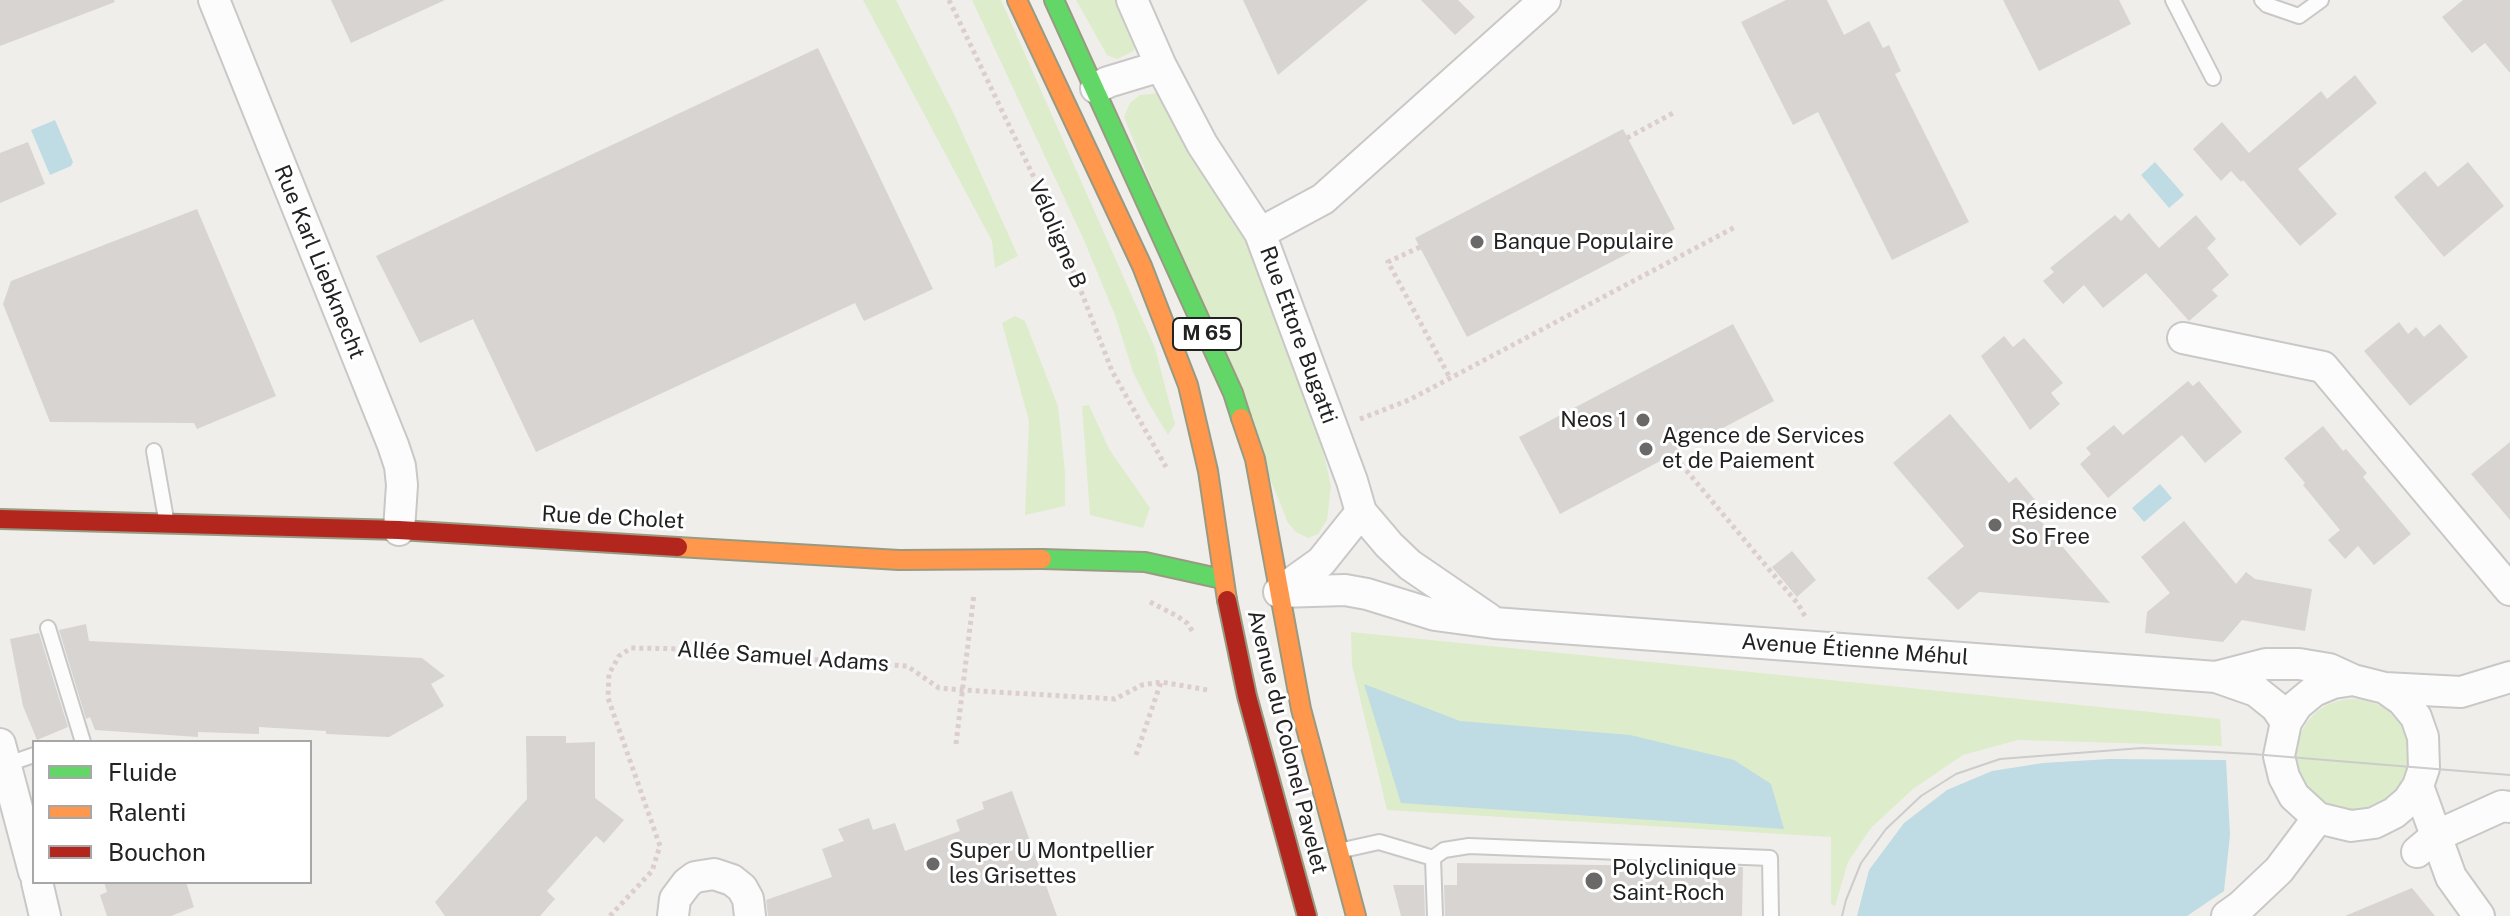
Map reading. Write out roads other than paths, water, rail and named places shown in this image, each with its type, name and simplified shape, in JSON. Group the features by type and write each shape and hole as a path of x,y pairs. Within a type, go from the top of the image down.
{"main road":[{"name":"Avenue du Colonel Pavelet","path":"1017,0 1142,266 1188,385 1229,580 1247,696 1307,916"},
{"name":"Avenue du Colonel Pavelet","path":"1054,0 1233,393 1255,459 1272,590 1356,916"},
{"name":"Avenue du Colonel Pavelet","path":"1091,157 1091,119 1096,88"},
{"name":"Rue de Cholet","path":"0,519 399,530 899,560 1077,559 1145,562 1229,580"}],"street":[{"name":"Rue Karl Liebknecht","path":"214,0 393,445 402,485 399,530"},
{"name":"Rue Ettore Bugatti","path":"1132,0 1161,66 1202,144 1260,233 1361,512"},
{"path":"1260,233 1323,199 1545,0"},
{"path":"1096,88 1161,66"},
{"path":"2183,338 2323,367 2510,590"},
{"path":"1272,590 1321,562 1361,512 1410,565 1494,623"},
{"name":"Avenue Étienne Méhul","path":"1272,590 1345,590 1435,615 1494,623 2216,677 2256,691 2276,707 2286,722 2297,705 2314,691 2333,683 2353,680"},
{"name":"Avenue Étienne Méhul","path":"2216,677 2266,664 2299,664 2329,669 2353,680 2385,688 2461,692 2510,677"},
{"name":"Avenue Étienne Méhul","path":"2385,688 2402,700 2416,717 2423,737"},
{"path":"2286,722 2279,756 2284,777 2294,796 2318,818 2351,826 2374,823 2394,813 2408,801 2418,786 2424,768 2423,737 2461,692"},
{"path":"3,754 32,864"},
{"path":"2418,786 2427,844 2479,916"},
{"path":"2374,823 2427,844 2502,806 2510,807"},
{"path":"2227,916 2279,870 2318,818"},
{"path":"673,916 675,899 687,883 695,877 714,874 732,880 742,888 748,899 750,916"},
{"path":"37,884 45,916"}],"lane":[{"path":"2173,0 2213,78"},
{"path":"2262,0 2267,5 2299,16 2321,0"},
{"path":"154,451 166,523"},
{"path":"48,628 81,740"},
{"path":"3,754 32,755"},
{"path":"1339,851 1379,842 1433,858"},
{"path":"1433,858 1444,850 1469,846 1770,858 1771,916"},
{"path":"1433,858 1435,916"}],"water":[{"path":"55,120 73,162 71,166 50,175 31,130"},
{"path":"2155,162 2184,195 2169,208 2141,175"},
{"path":"2160,484 2172,498 2144,522 2132,508"},
{"path":"1364,684 1460,721 1630,735 1734,760 1771,784 1784,829 1401,803"},
{"path":"2109,759 2226,760 2230,835 2224,891 2187,916 1857,916 1869,870 1904,823 1947,790 1992,771 2043,763"}],"tram line":[{"path":"1842,916 1861,863 1886,829 1921,796 1956,774 2000,759 2142,748 2510,775"}],"place":[{"name":"Banque Populaire","path":"1477,242"},
{"name":"Neos 1","path":"1643,420"},
{"name":"Agence de Services et de Paiement","path":"1646,449"},
{"name":"Résidence So Free","path":"1995,525"},
{"name":"Super U Montpellier les Grisettes","path":"933,864"},
{"name":"Polyclinique Saint-Roch","path":"1594,881"}]}
